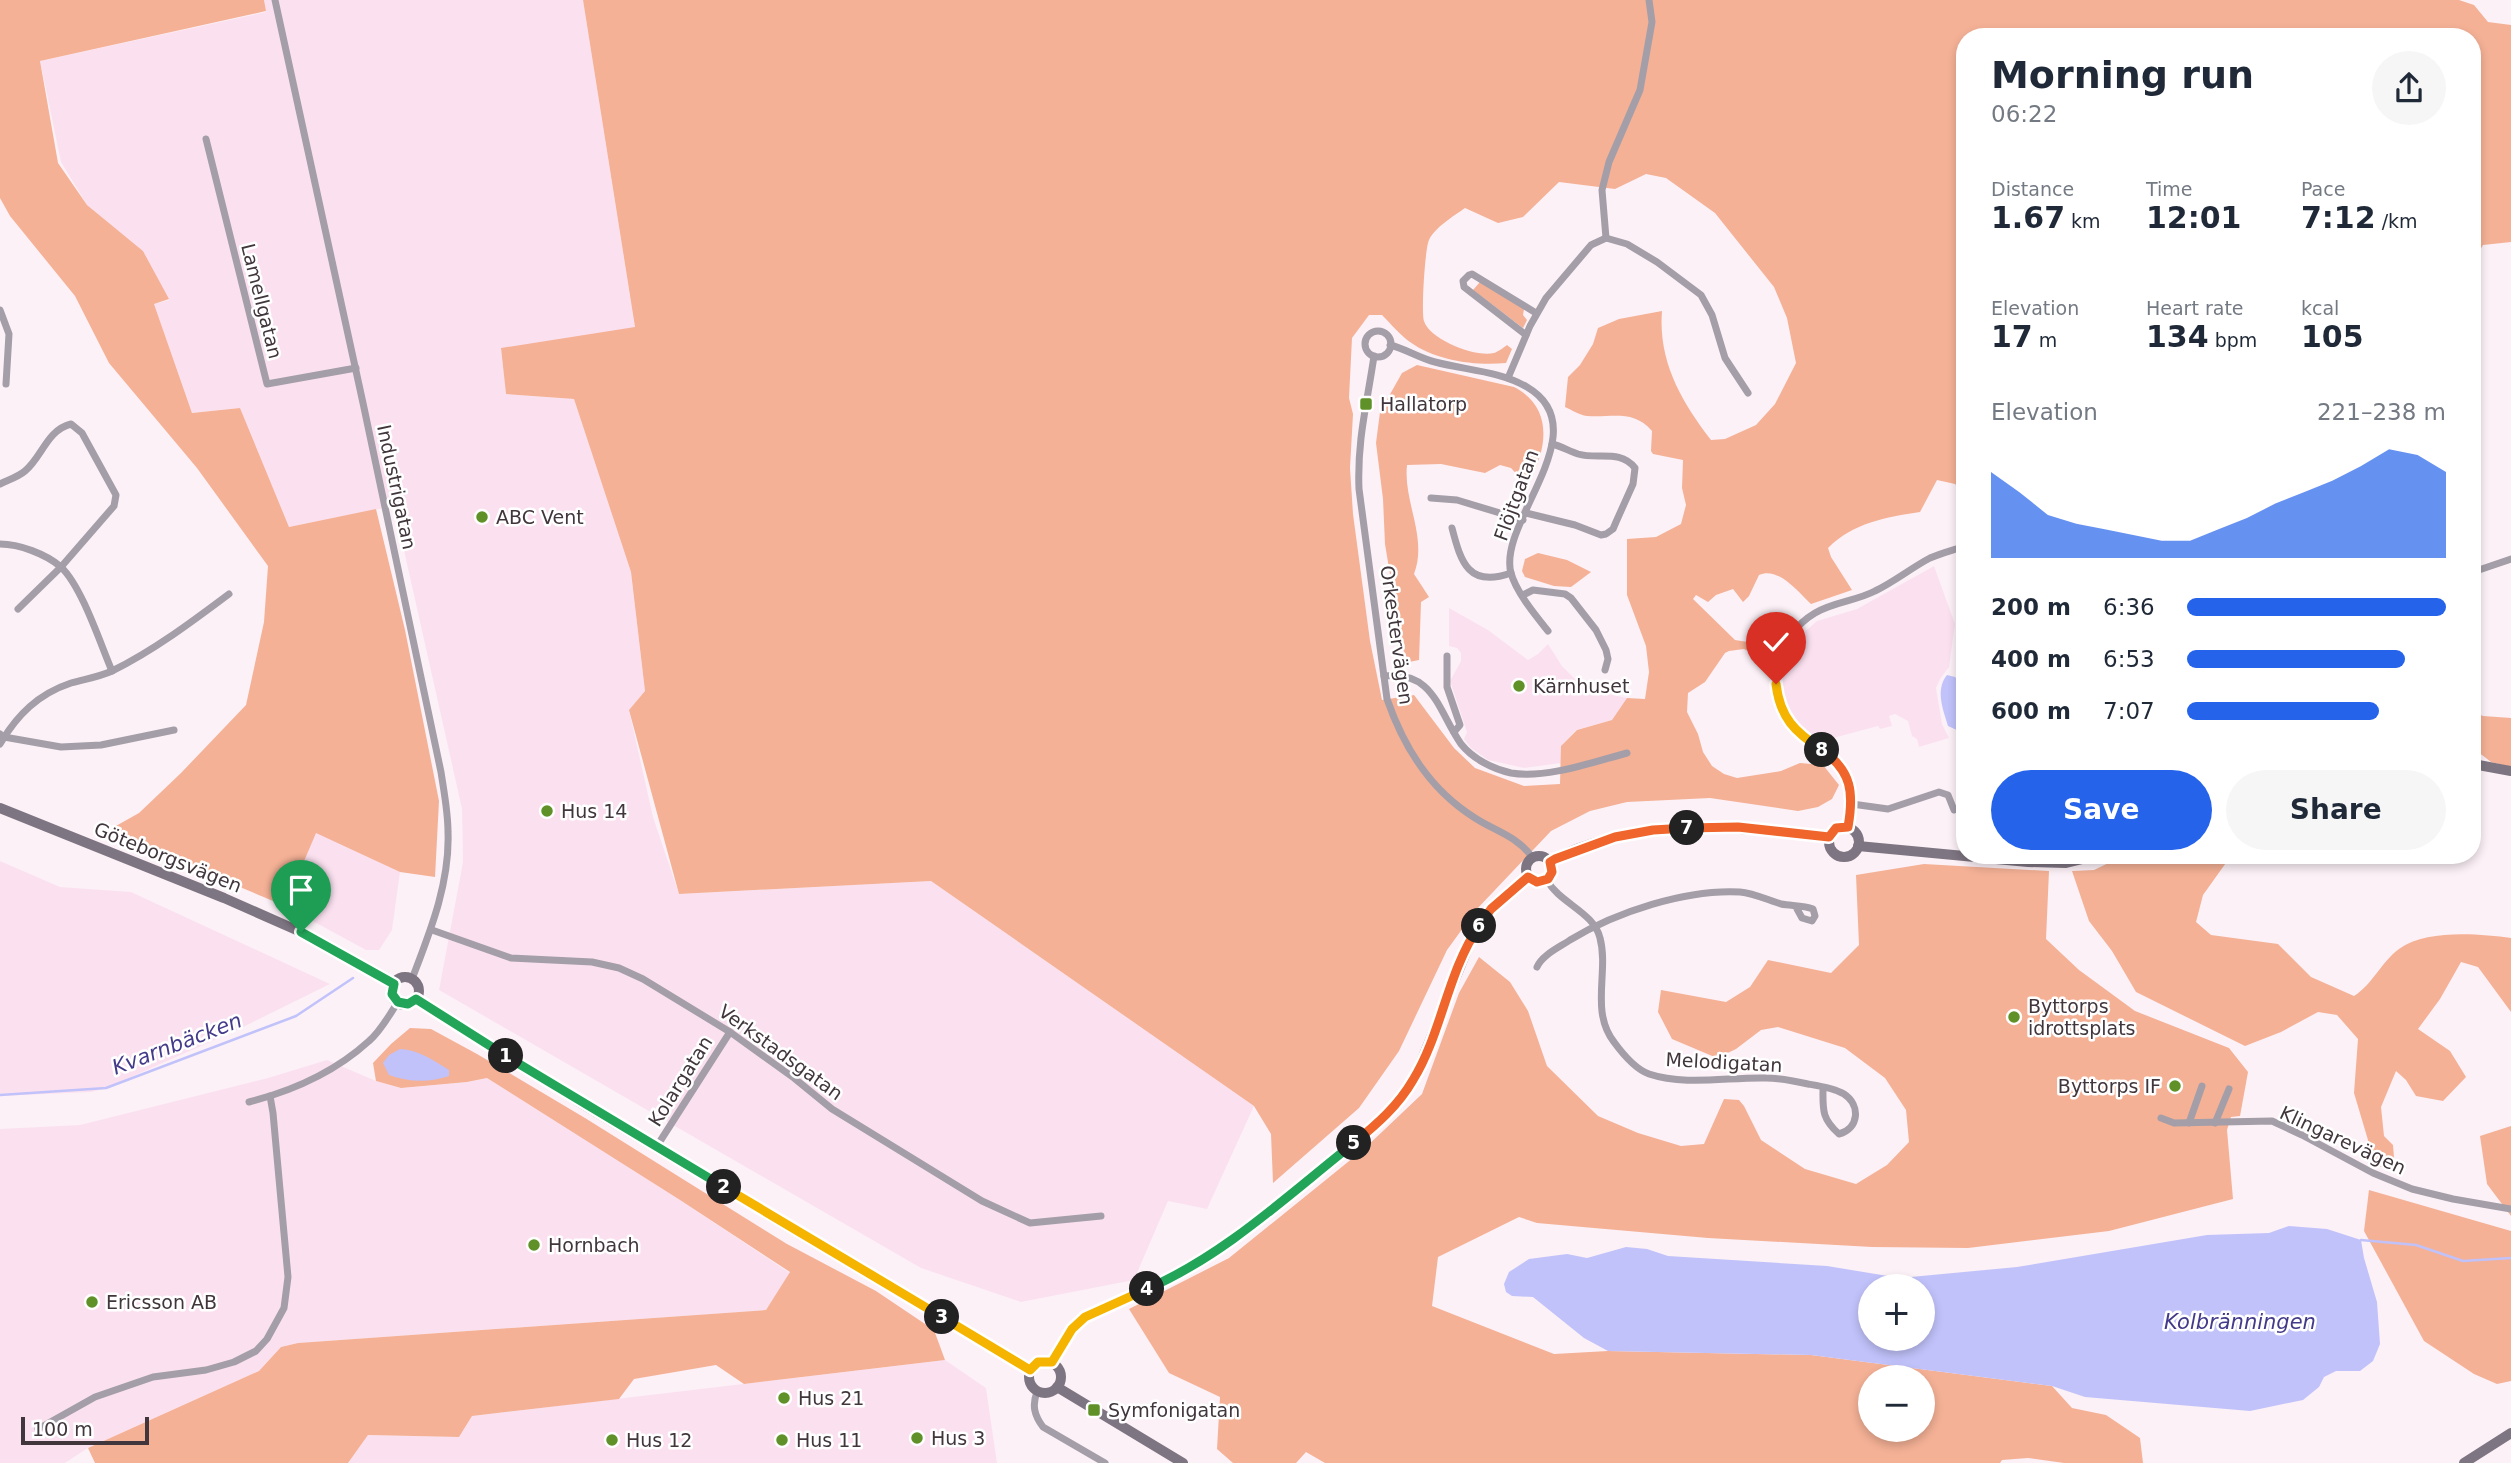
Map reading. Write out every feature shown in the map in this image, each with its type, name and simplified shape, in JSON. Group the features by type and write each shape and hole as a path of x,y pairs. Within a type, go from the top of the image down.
{"street":[{"name":"Industrigatan","path":"275,0 441,772 448,832 447,866 432,930 412,979"},
{"path":"1606,239 1602,190 1609,162 1640,90 1652,22 1649,0"},
{"name":"Lamellgatan","path":"206,139 267,384 356,368"},
{"path":"1508,378 1536,313 1546,298 1591,245 1606,239 1627,244 1657,262 1701,295 1713,315 1726,358 1748,393"},
{"path":"1526,335 1474,297 1464,287 1463,281 1472,274 1536,313"},
{"path":"0,310 9,334 6,384"},
{"path":"1370,333 1385,333 1390,345 1384,355 1374,356 1368,353 1366,338 1370,333"},
{"name":"Flöjtgatan","path":"1390,345 1431,361 1508,378 1529,388 1543,400 1552,423 1552,444 1544,471 1511,549 1511,573"},
{"name":"Orkestervägen","path":"1374,356 1360,434 1358,464 1387,699 1397,728 1417,764 1452,801 1473,817 1516,840 1532,857"},
{"path":"0,484 26,471 49,439 66,426 75,425 116,495 116,501 61,567 18,610"},
{"path":"1431,498 1457,500 1606,534 1613,529 1633,484 1635,468 1624,459 1578,454 1552,444"},
{"path":"1452,527 1466,568 1485,579 1511,573 1548,631"},
{"path":"0,544 9,544 35,553 61,567 78,592 112,671"},
{"path":"1848,827 1852,804 1849,783 1842,769 1788,721 1777,691 1776,667 1781,653 1797,629 1815,612 1866,595 1933,556 1956,549"},
{"path":"2481,569 2511,559"},
{"path":"1523,595 1533,590 1565,594 1571,598 1596,630 1606,650 1608,659 1605,670"},
{"path":"174,730 101,745 61,747 1,738 18,716 42,696 70,683 112,671 151,648 229,594"},
{"path":"1447,656 1447,687 1460,725 1454,733"},
{"path":"1384,676 1406,676 1427,687 1462,745 1477,759 1494,768 1513,773 1546,772 1627,753"},
{"path":"2481,765 2511,771"},
{"path":"1852,804 1888,809 1939,792 1948,796 1954,810"},
{"name":"Göteborgsvägen","path":"0,808 224,898 301,932 394,984"},
{"path":"1550,862 1596,842 1653,830 1702,826 1738,827 1829,837"},
{"path":"1848,827 1856,833 1858,846 1851,855 1840,856 1831,850 1829,837 1836,828 1848,827"},
{"path":"1858,846 1956,855"},
{"path":"1542,856 1550,862 1552,872 1546,880 1537,882 1528,877 1526,865 1532,857 1542,856"},
{"path":"1052,1362 1072,1329 1085,1317 1167,1280 1205,1259 1236,1238 1386,1115 1414,1079 1474,933 1491,909 1528,877"},
{"path":"1546,880 1557,894 1595,926"},
{"path":"1537,967 1539,961 1553,951 1595,926 1647,906 1717,893 1742,892 1797,907"},
{"name":"Melodigatan","path":"1595,926 1601,949 1602,1011 1611,1039 1626,1057 1646,1073 1693,1080 1769,1078 1823,1087 1841,1092 1849,1098 1856,1119 1853,1127 1846,1132 1839,1134 1826,1122 1823,1087"},
{"name":"Verkstadsgatan","path":"432,930 511,958 592,962 619,968 643,979 730,1032 832,1109 982,1201 1030,1223 1101,1216"},
{"path":"402,977 412,979 419,988 416,999 408,1004 398,1002 392,994 394,984 402,977"},
{"path":"416,999 562,1091 1030,1370"},
{"path":"249,1102 300,1084 348,1058 370,1040 398,1002"},
{"name":"Kolargatan","path":"657,1146 730,1032"},
{"path":"2189,1123 2202,1086"},
{"path":"2215,1123 2229,1088"},
{"path":"38,1429 95,1397 153,1377 206,1370 234,1362 256,1351 267,1339 284,1308 288,1277 270,1096"},
{"name":"Klingarevägen","path":"2161,1118 2174,1123 2272,1121 2373,1174 2412,1189 2511,1209"},
{"path":"1038,1362 1052,1362 1061,1373 1057,1387 1047,1393 1037,1391 1029,1381 1030,1370 1038,1362"},
{"path":"1057,1387 1183,1463"},
{"path":"1037,1391 1034,1408 1043,1427 1105,1463"},
{"path":"2463,1463 2511,1433"}],"shaded area":[{"path":"0,0 264,0 266,11 40,61 58,163 87,205 143,251 169,299 154,304 192,413 240,408 289,527 376,509 405,630 439,801 435,877 400,872 316,833 285,906 107,831 139,813 246,705 264,622 268,566 197,468 109,363 75,296 10,216 0,198"},
{"path":"264,0 583,0 635,328 501,349 506,394 574,399 631,572 645,691 629,710 653,817 679,894 931,881 1254,1106 1207,1209 1168,1201 1134,1280 1021,1302 921,1268 439,990 463,862 462,809 394,506 289,527 240,408 192,413 154,304 169,300 143,251 87,205 61,162 40,61 266,12"},
{"path":"583,0 2459,0 2474,5 2488,22 2511,25 2511,242 2483,245 2481,248 2481,28 1956,28 1956,485 1937,480 1920,512 1859,527 1828,548 1852,590 1811,604 1780,577 1766,573 1759,575 1749,596 1743,602 1733,589 1716,595 1708,602 1696,595 1693,599 1735,640 1754,643 1757,640 1756,633 1760,631 1775,643 1771,662 1744,649 1725,653 1705,682 1688,693 1687,712 1703,752 1712,766 1737,778 1781,771 1800,763 1823,765 1839,785 1832,799 1818,807 1798,811 1710,798 1627,802 1590,811 1551,831 1476,910 1447,950 1399,1051 1359,1108 1273,1183 1271,1134 1254,1106 931,881 679,894 629,710 645,691 631,572 574,399 506,394 501,348 635,327","holes":["1646,174 1666,178 1715,213 1774,287 1787,318 1796,363 1775,404 1756,425 1725,439 1711,440 1690,410 1674,380 1664,347 1662,311 1619,319 1598,328 1593,344 1580,365 1568,377 1565,407 1584,415 1622,416 1637,420 1652,431 1653,454 1683,460 1682,488 1686,505 1681,524 1656,537 1627,539 1627,595 1646,646 1649,672 1645,699 1627,698 1612,720 1577,730 1561,746 1560,784 1524,786 1475,768 1454,748 1414,695 1382,700 1370,641 1353,514 1350,468 1353,414 1349,398 1352,338 1369,315 1382,315 1406,339 1432,354 1469,363 1506,363 1512,349 1507,345 1499,351 1486,354 1465,350 1435,334 1424,321 1423,294 1429,240 1445,222 1465,208 1498,223 1523,217 1559,182 1615,189"]},
{"path":"1480,282 1524,309 1523,315 1527,320 1523,328 1473,290"},
{"path":"1417,365 1514,387 1527,395 1535,405 1541,417 1543,442 1529,481 1523,481 1511,468 1500,465 1485,473 1441,464 1407,465 1408,492 1418,547 1414,574 1429,597 1421,602 1419,660 1409,662 1402,647 1385,544 1376,443 1380,412 1402,373"},
{"path":"1538,553 1567,560 1591,572 1571,587 1554,586 1525,577 1522,571 1525,559"},
{"path":"1934,566 1955,624 1949,667 1936,688 1942,724 1949,738 1919,747 1917,739 1912,736 1908,721 1895,714 1889,716 1892,726 1880,729 1878,726 1818,742 1806,734 1789,714 1782,687 1785,662 1800,636 1817,621 1857,609"},
{"name":"Kärnhuset","path":"1449,608 1488,630 1528,660 1548,644 1562,666 1576,680 1595,691 1627,698 1612,720 1576,730 1561,746 1561,763 1524,768 1488,760 1471,748 1464,739 1467,732 1450,681 1461,661 1461,653 1457,648 1449,646"},
{"path":"2481,715 2511,718 2511,767 2491,762 2481,754"},
{"path":"316,832 400,872 392,930 379,950 366,950 285,906"},
{"path":"0,861 60,887 131,892 330,984 237,1030 106,1088 91,1092 0,1096"},
{"path":"1924,864 2049,871 2046,939 2079,970 2135,1011 2229,1048 2248,1072 2240,1116 2231,1117 2227,1130 2233,1199 2109,1231 1968,1248 1872,1247 1708,1238 1537,1223 1519,1217 1438,1257 1432,1306 1554,1354 1608,1351 1811,1355 1889,1365 1858,1365 1858,1442 1935,1442 1935,1371 2052,1386 2072,1408 2106,1415 2140,1438 2143,1463 2064,1463 2028,1458 2002,1460 2000,1463 1325,1463 1306,1452 1296,1463 1233,1463 1217,1449 1220,1397 1169,1373 1129,1309 1229,1258 1364,1149 1422,1094 1459,993 1479,957 1510,982 1528,1011 1547,1066 1598,1116 1638,1133 1681,1146 1704,1144 1724,1099 1739,1100 1761,1140 1805,1169 1856,1184 1887,1165 1909,1142 1906,1110 1885,1078 1845,1048 1778,1027 1761,1030 1736,1049 1717,1058 1672,1039 1658,1012 1661,990 1726,1002 1750,987 1768,960 1831,973 1859,945 1856,875"},
{"path":"2106,864 2225,864 2203,895 2196,922 2211,935 2278,944 2311,977 2354,996 2399,949 2424,938 2454,934 2511,938 2511,1012 2478,967 2461,962 2440,999 2418,1029 2450,1051 2466,1077 2443,1101 2416,1096 2406,1080 2396,1071 2381,1107 2384,1136 2393,1145 2395,1170 2373,1165 2366,1150 2368,1140 2354,1093 2358,1039 2337,1015 2318,1012 2281,1032 2245,1046 2136,992 2112,951 2089,921 2072,871 2094,870"},
{"path":"410,1028 431,1029 477,1054 787,1244 876,1291 934,1330 945,1360 744,1384 716,1365 634,1379 619,1399 472,1416 459,1437 368,1435 348,1463 95,1463 88,1448 259,1371 281,1347 298,1343 766,1310 790,1272 487,1078 401,1088 376,1081 373,1063"},
{"path":"327,1060 376,1081 401,1088 487,1078 790,1273 766,1310 298,1343 281,1347 259,1371 88,1448 65,1463 0,1463 0,1129 80,1125 268,1078"},
{"path":"2511,1126 2511,1216 2487,1184 2480,1136"},
{"path":"2369,1190 2511,1231 2511,1381 2497,1384 2474,1374 2424,1341 2364,1231"},
{"path":"945,1360 986,1388 997,1463 348,1463 368,1435 459,1437 472,1416"}],"water":[{"path":"1947,675 1956,678 1956,730 1948,726 1942,706 1943,681"},
{"path":"400,1049 420,1053 431,1059 449,1070 449,1076 419,1081 389,1075 383,1063 389,1055"},
{"name":"Kolbränningen","path":"2289,1226 2327,1229 2361,1240 2377,1302 2380,1344 2373,1361 2360,1371 2336,1371 2324,1377 2319,1387 2303,1400 2250,1411 2085,1397 2052,1386 1935,1371 1935,1365 1889,1365 1811,1355 1608,1351 1584,1338 1533,1297 1512,1296 1506,1292 1504,1284 1509,1272 1529,1259 1567,1254 1587,1258 1626,1247 1647,1249 1668,1256 1827,1266 1876,1274 1858,1274 1858,1351 1935,1351 1935,1275 2017,1267 2207,1235 2269,1233"}],"waterway":[{"name":"Kvarnbäcken","path":"0,1095 106,1088 296,1016 353,978"},
{"path":"2361,1240 2416,1245 2463,1261 2511,1258"}],"place":[{"name":"Hallatorp","path":"1366,404"},
{"name":"ABC Vent","path":"482,517"},
{"name":"Kärnhuset","path":"1519,686"},
{"name":"Hus 14","path":"547,811"},
{"name":"Byttorps idrottsplats","path":"2014,1017"},
{"name":"Byttorps IF","path":"2175,1086"},
{"name":"Hornbach","path":"534,1245"},
{"name":"Ericsson AB","path":"92,1302"},
{"name":"Hus 21","path":"784,1398"},
{"name":"Symfonigatan","path":"1094,1410"},
{"name":"Hus 3","path":"917,1438"},
{"name":"Hus 12","path":"612,1440"},
{"name":"Hus 11","path":"782,1440"}],"route":[{"path":"301,932 394,984 392,994 398,1002 408,1004 416,999 584,1105 1030,1370 1038,1362 1052,1362 1072,1329 1085,1317 1167,1280 1236,1238 1386,1115 1414,1079 1474,933 1491,909 1528,877 1537,882 1548,879 1552,872 1550,862 1596,842 1653,830 1702,826 1738,827 1829,837 1836,828 1848,827 1852,799 1849,783 1842,769 1828,754 1793,728 1781,704 1776,684"}]}
